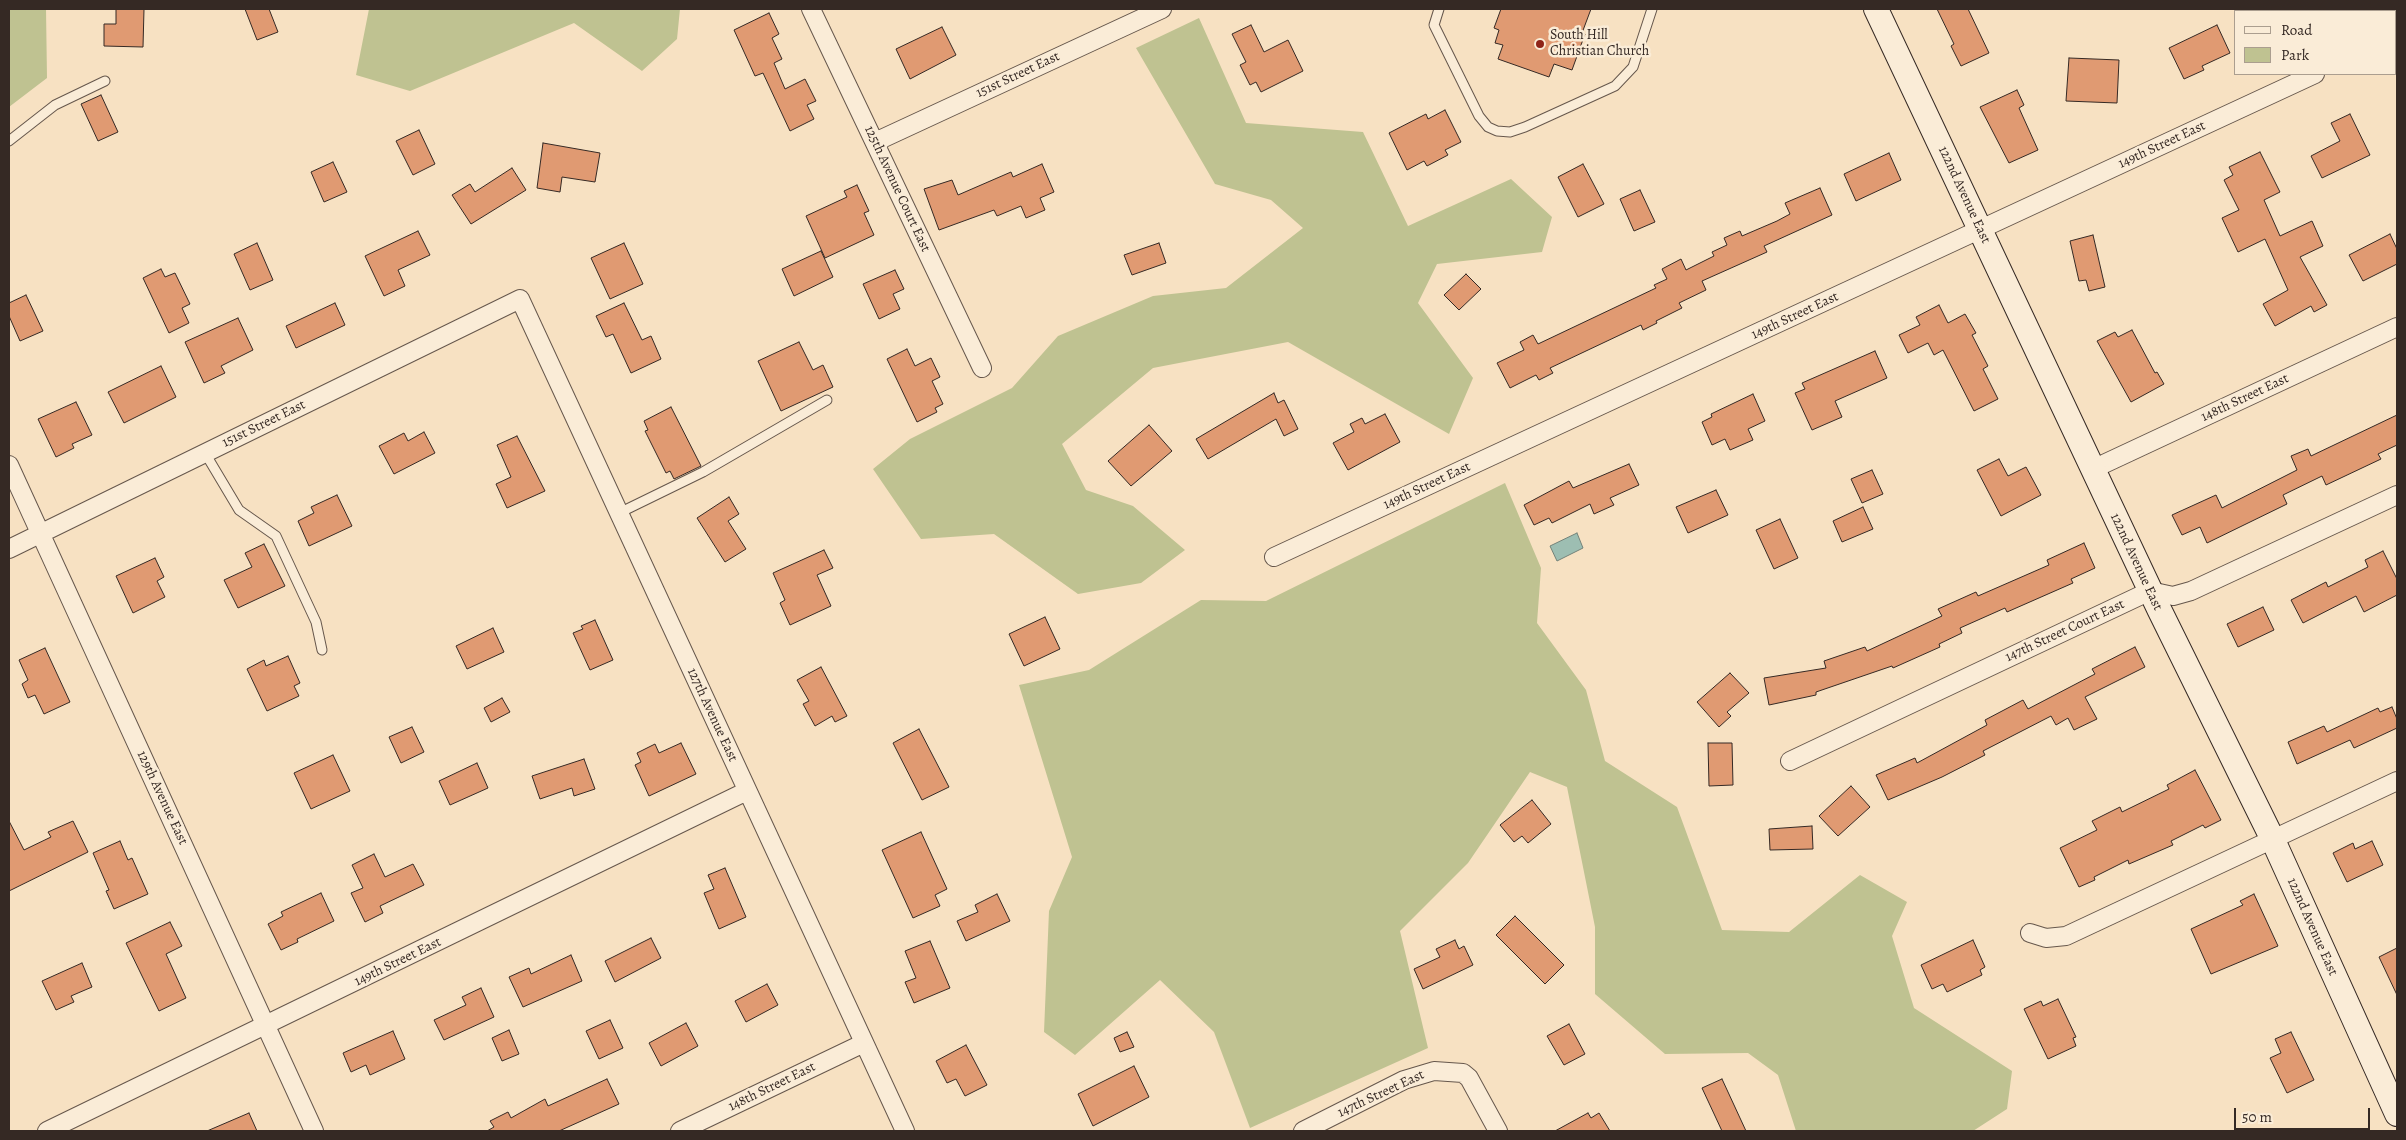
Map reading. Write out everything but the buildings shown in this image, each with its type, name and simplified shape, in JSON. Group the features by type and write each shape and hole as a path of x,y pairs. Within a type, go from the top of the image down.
{"main road":[{"name":"122nd Avenue East","path":"1876,9 2150,591 2273,840 2397,1114"}],"street":[{"name":"125th Avenue Court East","path":"811,9 982,368"},
{"name":"151st Street East","path":"874,142 1162,9"},
{"name":"149th Street East","path":"1274,557 2312,75"},
{"name":"151st Street East","path":"9,548 520,299"},
{"name":"127th Avenue East","path":"520,299 905,1131"},
{"name":"148th Street East","path":"2093,469 2397,327"},
{"name":"129th Avenue East","path":"9,465 314,1131"},
{"path":"2150,591 2173,596 2191,591 2397,495"},
{"name":"147th Street Court East","path":"1790,761 2150,591"},
{"path":"2030,933 2046,938 2066,936 2397,781"},
{"name":"149th Street East","path":"47,1131 748,791"},
{"name":"148th Street East","path":"680,1131 864,1043"},
{"name":"147th Street East","path":"1303,1131 1420,1074 1434,1071 1463,1073 1476,1086 1498,1131"}],"lane":[{"path":"1439,9 1434,25 1478,116 1488,126 1497,131 1510,132 1615,86 1633,67 1652,9"},
{"path":"9,142 55,105 105,81"},
{"path":"619,513 711,468 827,400"},
{"path":"205,453 239,510 276,536 316,622 322,650"}],"green space":[{"path":"9,9 46,9 47,78 9,107"},
{"path":"369,9 680,9 677,39 642,71 574,23 410,91 356,75"},
{"path":"1199,18 1246,123 1363,132 1408,226 1511,179 1552,217 1542,252 1437,264 1418,303 1473,378 1449,434 1288,342 1153,368 1062,444 1086,490 1133,506 1185,550 1141,583 1078,594 994,534 921,539 873,469 910,439 1012,388 1058,336 1153,296 1226,288 1303,228 1271,200 1215,184 1136,48"},
{"path":"1505,483 1541,568 1537,623 1586,690 1605,761 1677,807 1722,930 1789,932 1860,875 1907,902 1892,936 1914,1008 2012,1071 2007,1109 1973,1131 1796,1131 1778,1075 1748,1053 1665,1054 1595,994 1595,927 1567,787 1530,772 1468,863 1400,931 1428,1048 1250,1128 1214,1032 1160,980 1075,1055 1044,1032 1049,911 1072,857 1019,685 1089,670 1201,600 1266,601"}],"water":[{"path":"1577,533 1583,548 1557,561 1550,546"}],"place":[{"name":"South Hill Christian Church","path":"1540,44"}]}
